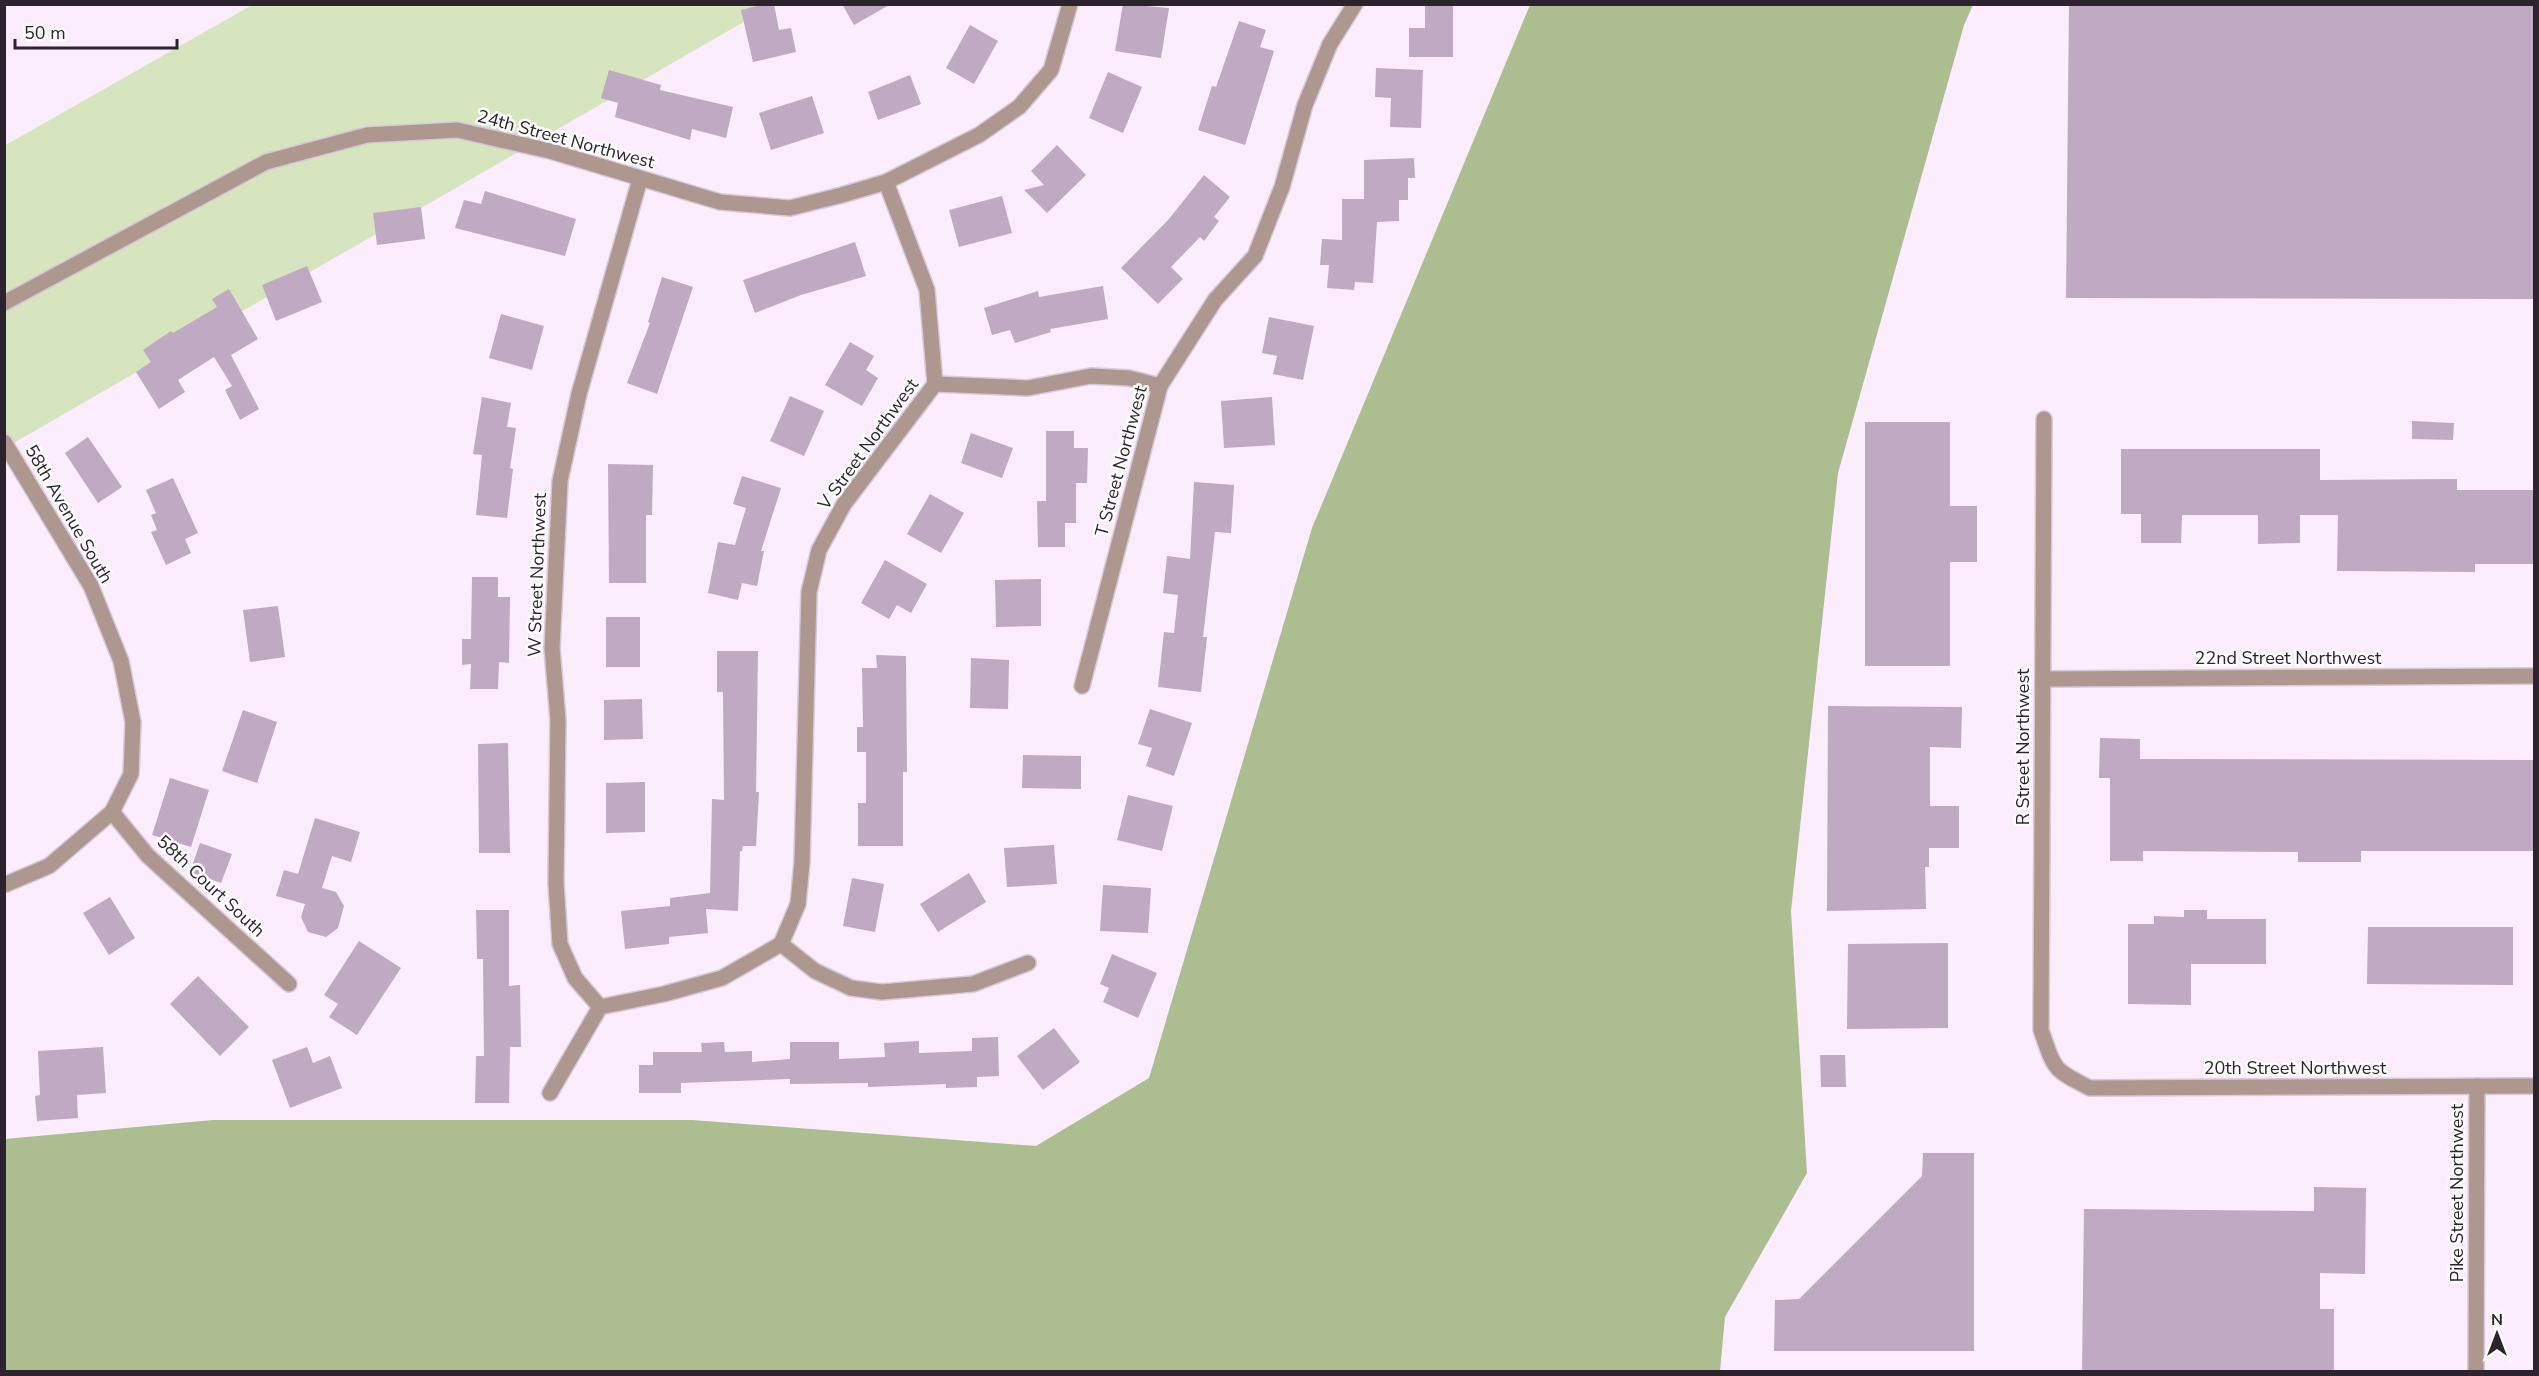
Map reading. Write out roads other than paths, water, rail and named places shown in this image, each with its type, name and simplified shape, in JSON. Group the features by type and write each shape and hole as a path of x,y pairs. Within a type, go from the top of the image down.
{"street":[{"name":"T Street Northwest","path":"1082,686 1160,386 1215,300 1255,256 1282,187 1305,105 1330,44 1355,4"},
{"name":"24th Street Northwest","path":"4,303 266,162 367,135 457,130 550,152 720,202 790,208 886,182 979,135 1019,107 1051,70 1070,8"},
{"name":"W Street Northwest","path":"600,1007 575,978 560,944 556,883 558,720 552,648 560,481 579,394 640,178"},
{"name":"V Street Northwest","path":"781,944 798,904 809,592 819,550 844,504 935,384 927,290 886,182"},
{"path":"935,384 1028,388 1090,376 1128,378 1160,386"},
{"name":"R Street Northwest","path":"2044,419 2041,1030 2050,1058 2059,1073"},
{"name":"58th Avenue South","path":"4,442 91,586 121,661 133,722 131,774 112,812"},
{"name":"22nd Street Northwest","path":"2043,679 2535,676"},
{"path":"4,885 49,866 112,812"},
{"name":"58th Court South","path":"112,812 148,856 289,984"},
{"path":"550,1093 600,1007 664,994 722,978 781,944 815,971 851,988 882,992 973,984 1028,963"},
{"name":"20th Street Northwest","path":"2059,1073 2090,1088 2535,1086"},
{"name":"Pike Street Northwest","path":"2476,1371 2477,1086"}]}
